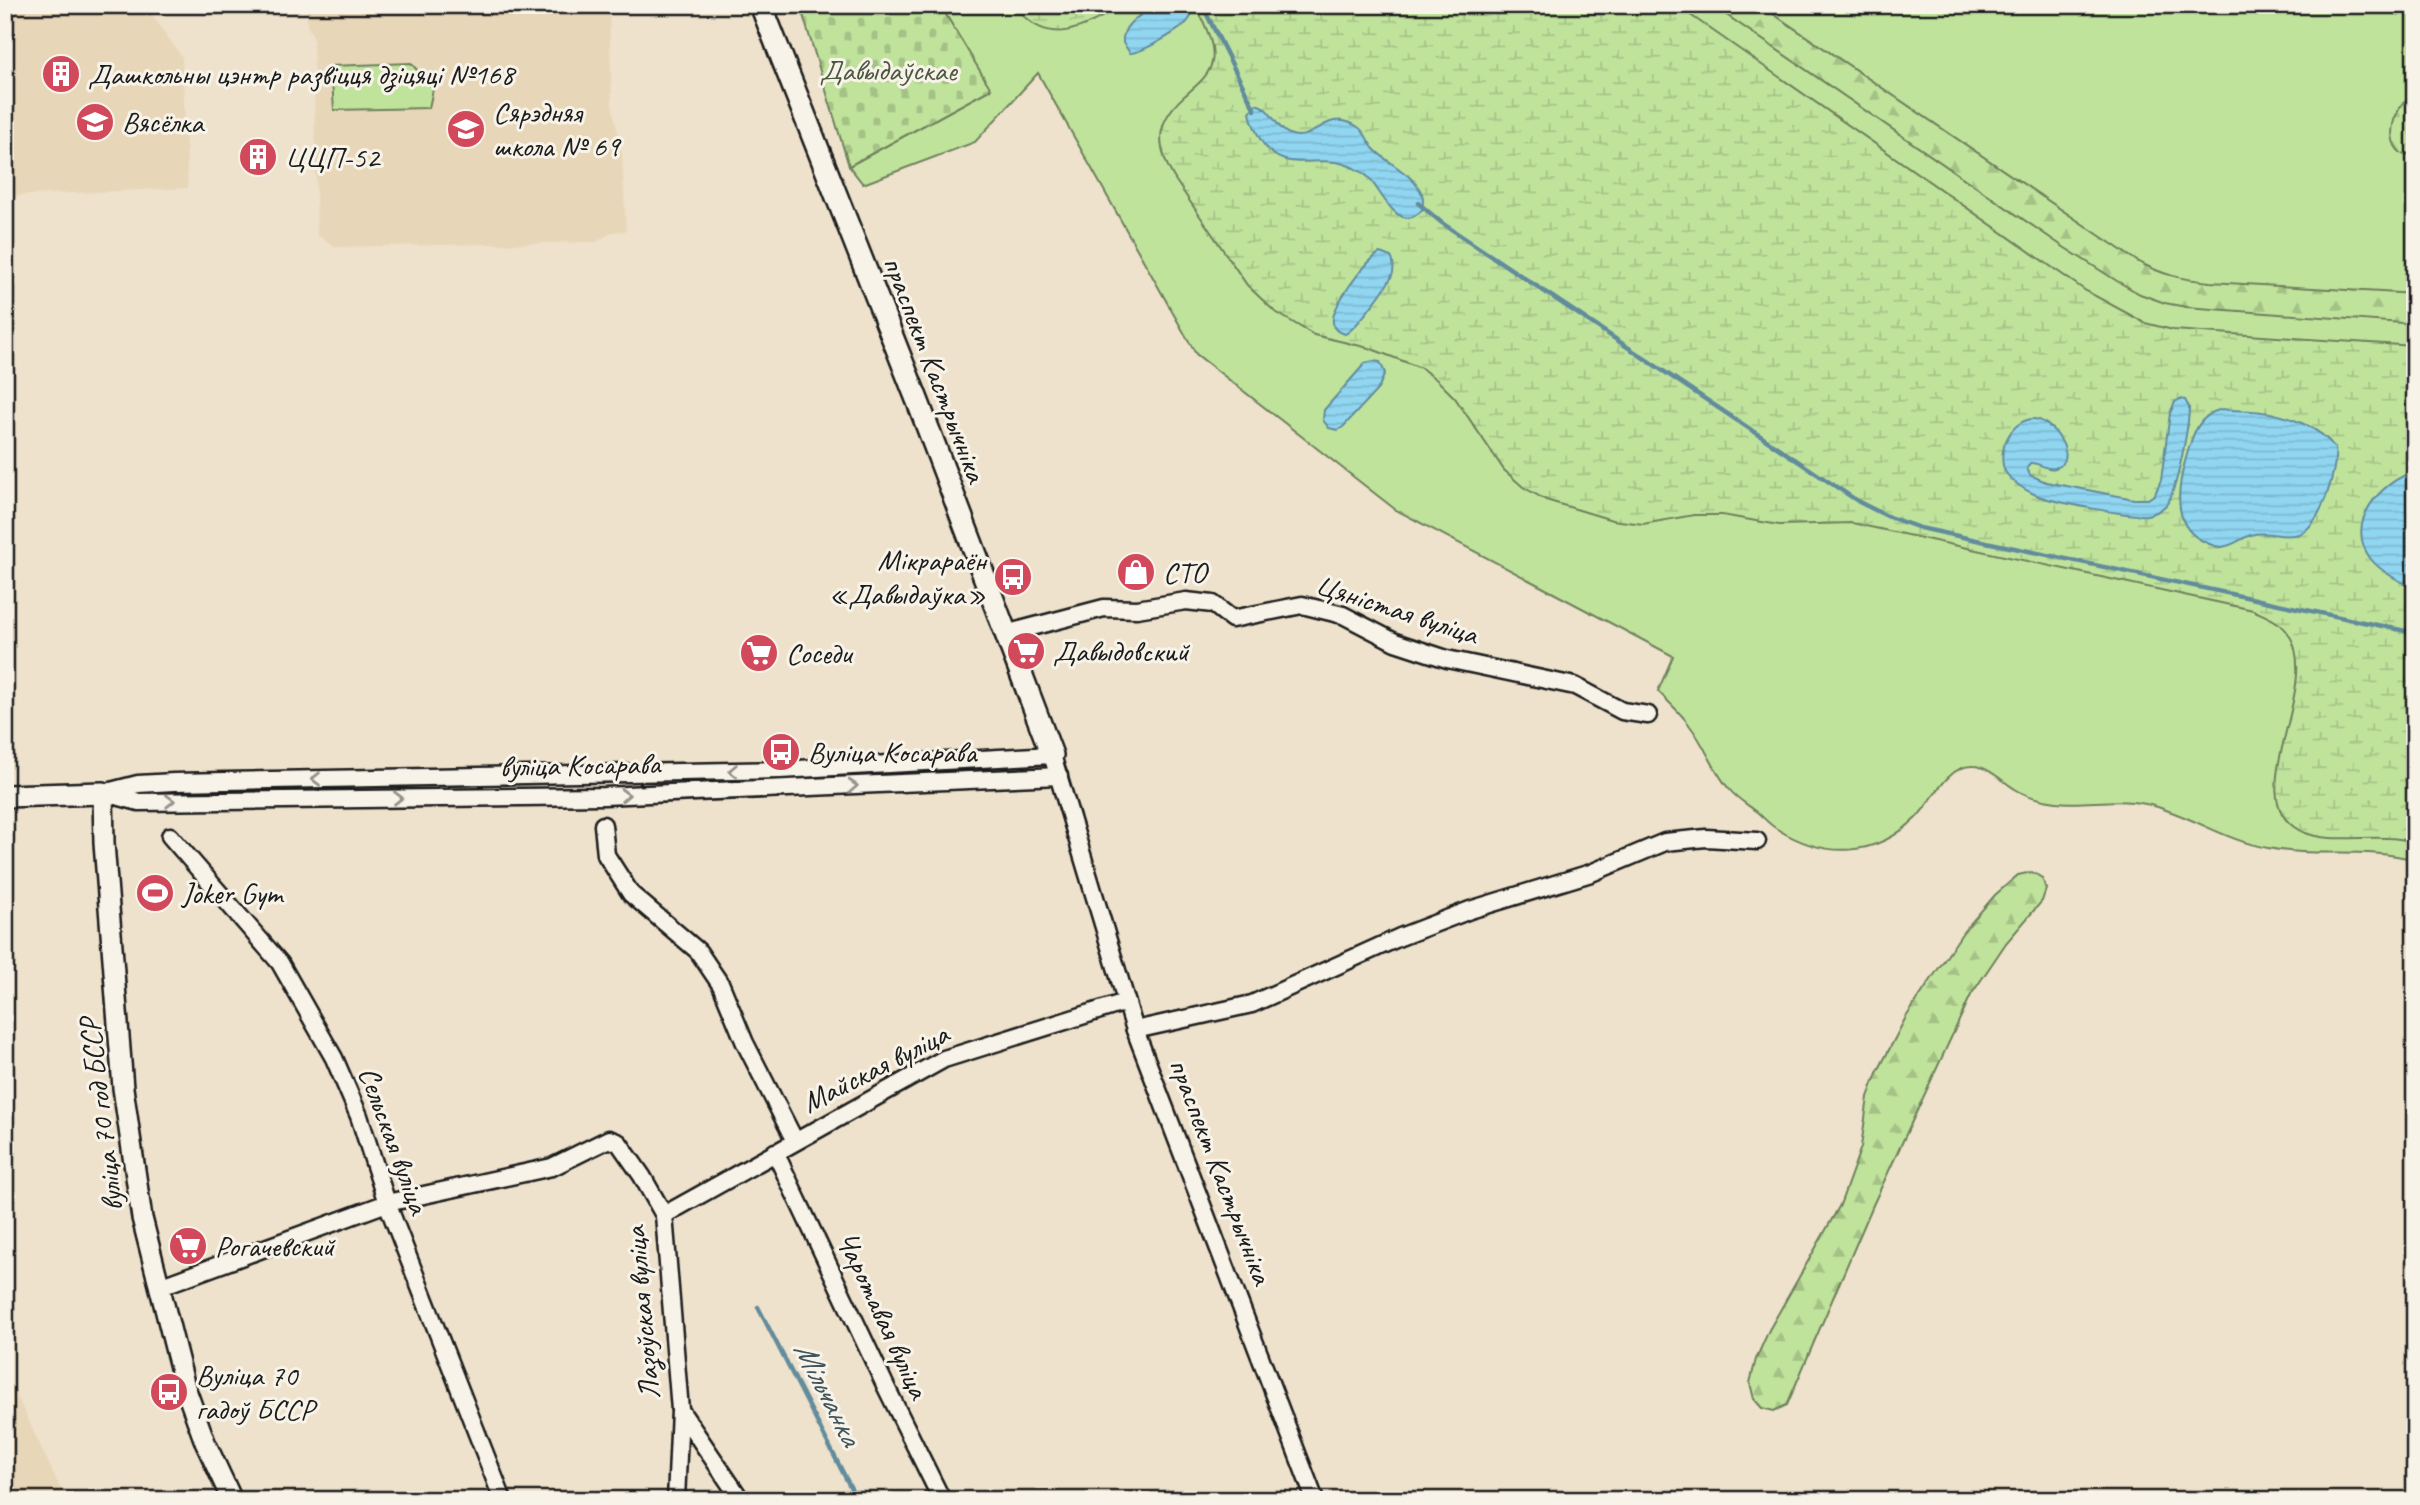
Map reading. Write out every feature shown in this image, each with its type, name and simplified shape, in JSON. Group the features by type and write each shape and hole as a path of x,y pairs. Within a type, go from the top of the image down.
{"main road":[{"name":"праспект Кастрычніка","path":"761,5 918,402 1052,755"},
{"name":"вуліца Косарава","path":"5,796 103,793"}],"street":[{"name":"Цяністая вуліца","path":"1005,634 1104,608 1138,609 1186,601 1213,604 1232,619 1302,605 1343,615 1395,642 1447,659 1575,686 1622,711 1648,715"},
{"name":"праспект Кастрычніка","path":"1052,755 1085,859 1125,1002 1315,1500"},
{"name":"вуліца Косарава","path":"103,793 138,784 174,782 780,770 1052,755"},
{"name":"вуліца Косарава","path":"103,793 139,802 604,796 1059,776"},
{"name":"вуліца 70 год БССР","path":"103,793 104,842 123,1088 142,1217 185,1387 205,1442 232,1500"},
{"path":"603,825 606,855 631,894 698,951 721,985 745,1043 795,1140"},
{"name":"Сельская вуліца","path":"170,836 280,963 334,1058 359,1116 387,1203 503,1500"},
{"path":"1135,1030 1252,1004 1400,937 1470,910 1591,873 1665,842 1706,838 1757,841"},
{"name":"Майская вуліца","path":"664,1215 944,1059 1125,1002"},
{"name":"Лазоўская вуліца","path":"387,1203 552,1167 609,1139 619,1143 664,1215 680,1409 676,1500"},
{"name":"Чаротавая вуліца","path":"775,1152 942,1500"},
{"path":"159,1287 387,1203"},
{"path":"680,1409 741,1500"}],"shaded area":[{"name":"Вясёлка","path":"5,5 145,5 182,57 188,188 5,196"},
{"name":"Сярэдняя школа № 69","path":"307,5 609,5 612,105 622,153 626,231 613,232 596,242 336,247 317,235 313,35 307,26"},
{"path":"5,1039 15,1246 5,1246"},
{"path":"5,1388 13,1388 66,1500 5,1500"}],"green space":[{"name":"Давыдаўскае","path":"800,5 940,5 991,89 849,166"},
{"path":"940,5 2415,5 2415,860 2379,854 2286,851 2253,845 2154,806 2113,801 2072,803 2036,798 2018,791 1989,771 1973,766 1964,767 1948,777 1917,817 1901,831 1867,847 1850,850 1813,846 1777,829 1729,789 1690,726 1658,691 1673,656 1396,510 1196,354 1038,73 975,142 863,184 849,166 990,89"},
{"path":"1014,5 1122,5 1079,27 1052,31 1027,19"},
{"path":"1196,5 1676,5 2086,291 2145,323 2173,330 2415,346 2415,842 2391,838 2323,837 2303,832 2284,817 2277,796 2278,770 2296,683 2296,656 2285,629 2253,610 1852,523 1779,525 1722,515 1694,515 1643,524 1612,520 1546,500 1523,487 1504,470 1455,398 1421,368 1369,348 1314,335 1274,311 1247,285 1176,181 1161,144 1164,122 1178,102 1206,75 1213,55 1211,41"},
{"path":"1712,5 1760,5 2146,266 2172,276 2210,282 2415,294 2415,324 2186,307 2140,294 2062,246"},
{"path":"411,63 433,89 429,108 334,110 331,66"},
{"path":"2415,93 2415,152 2404,155 2393,141 2393,123 2402,105"},
{"path":"2032,872 2042,878 2046,889 2042,901 2006,943 1971,995 1873,1205 1787,1405 1774,1411 1762,1408 1754,1399 1750,1383 1756,1359 1769,1330 1840,1205 1861,1147 1868,1097 1877,1073 1906,1017 1963,932 1995,895 2018,875"}],"water":[{"path":"1156,5 1192,5 1190,18 1169,36 1130,53 1123,43 1125,30 1134,20"},
{"path":"1256,104 1262,106 1282,129 1292,135 1306,135 1336,121 1345,121 1356,126 1374,149 1418,187 1423,198 1422,210 1413,217 1405,218 1398,214 1366,176 1341,163 1302,162 1279,158 1259,137 1251,119 1250,112"},
{"path":"1380,253 1392,259 1394,269 1390,279 1357,324 1345,334 1339,332 1333,323 1337,307 1358,274"},
{"path":"1380,362 1385,373 1378,389 1343,427 1338,430 1329,428 1323,420 1324,410 1365,363"},
{"path":"2185,400 2189,407 2182,458 2170,498 2166,505 2155,513 2125,514 2045,498 2024,488 2006,473 2002,457 2007,439 2018,425 2034,419 2055,432 2065,449 2066,457 2063,464 2052,469 2030,463 2027,468 2030,475 2046,482 2134,499 2148,499 2155,494 2161,480 2170,413 2175,402"},
{"path":"2222,409 2262,412 2292,419 2321,434 2335,448 2331,482 2321,509 2307,529 2287,536 2263,533 2247,536 2229,546 2221,547 2213,546 2191,533 2181,514 2179,503 2183,469 2197,427 2207,416"},
{"path":"2415,471 2415,588 2390,576 2374,563 2363,544 2361,531 2370,505 2379,494 2402,476"}],"waterway":[{"path":"1202,5 1255,110"},
{"path":"1418,203 1442,223 1859,502 1889,517 1920,528 2415,633"},
{"name":"Мільчанка","path":"758,1307 857,1500"}],"place":[{"name":"Дашкольны цэнтр развіцця дзіцяці №168","path":"61,74"},
{"name":"Вясёлка","path":"95,122"},
{"name":"Сярэдняя школа № 69","path":"466,129"},
{"name":"ЦЦП-52","path":"258,157"},
{"name":"СТО","path":"1136,572"},
{"name":"Мікрараён «Давыдаўка»","path":"1013,577"},
{"name":"Давыдовский","path":"1026,651"},
{"name":"Соседи","path":"759,653"},
{"name":"Вуліца Косарава","path":"781,752"},
{"name":"Joker Gym","path":"155,893"},
{"name":"Рогачевский","path":"188,1246"},
{"name":"Вуліца 70 гадоў БССР","path":"169,1392"}]}
